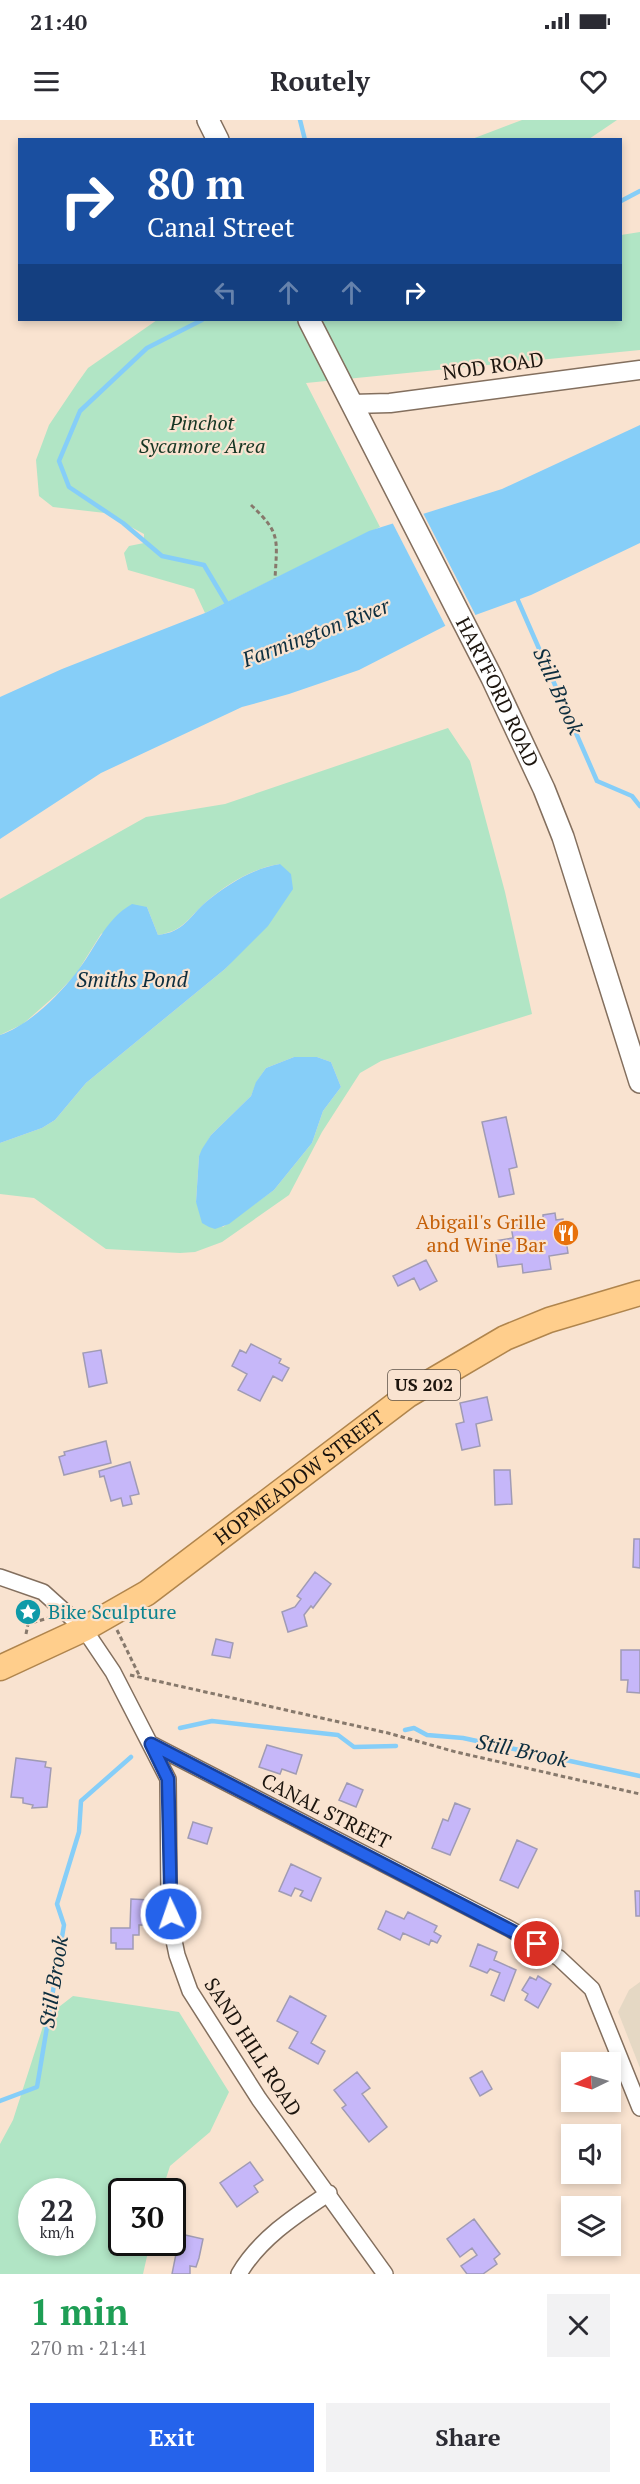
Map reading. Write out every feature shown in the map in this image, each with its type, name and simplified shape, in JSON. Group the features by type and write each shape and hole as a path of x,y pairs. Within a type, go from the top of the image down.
{"highway":[{"name":"HOPMEADOW STREET","path":"0,1668 84,1629 147,1593 408,1395 505,1338 549,1320 640,1293"}],"main road":[{"path":"208,120 217,138"},
{"name":"HARTFORD ROAD","path":"310,321 529,755 560,828 640,1082"}],"street":[{"name":"NOD ROAD","path":"352,404 390,402 640,370"},
{"path":"0,1576 44,1592 84,1629 104,1656 151,1744"},
{"name":"CANAL STREET","path":"151,1744 510,1929 560,1958 592,1989 640,2109"},
{"name":"SAND HILL ROAD","path":"151,1744 168,1779 169,1898 172,1931 177,1955 190,1991 259,2099 329,2193 385,2274"},
{"path":"239,2274 258,2248 285,2224 329,2193"}],"path":[{"path":"251,505 270,525 276,537 275,579"},
{"path":"121,1637 140,1677 640,1794"}],"shaded area":[{"path":"640,1982 640,2068 618,2012 629,1990"}],"green space":[{"path":"522,120 617,120 590,138 475,138"},
{"name":"Pinchot Sycamore Area","path":"640,232 640,350 306,383 380,527 205,613 194,589 128,570 124,553 129,546 144,543 144,534 105,513 53,507 39,496 36,460 49,425 88,368 156,321 622,321 622,235"},
{"path":"448,728 470,761 505,892 532,1014 381,1061 360,1073 322,1132 289,1195 222,1242 195,1252 180,1253 106,1249 34,1198 0,1194 0,1143 42,1128 55,1120 86,1083 225,969 235,958 280,864 260,869 232,883 206,902 180,927 167,933 158,935 147,907 101,934 76,974 57,994 23,1024 0,1035 0,899 146,817 225,804","holes":["294,1057 317,1057 331,1062 341,1087 323,1111 312,1143 274,1190 223,1227 196,1202 199,1156 211,1135 251,1096 266,1068"]},
{"path":"73,1996 179,2012 229,2092 210,2132 170,2166 166,2178 108,2178 108,2256 147,2256 143,2274 0,2274 0,2144 13,2120 46,2017"}],"water":[{"name":"Farmington River","path":"640,425 640,543 531,595 445,626 359,670 242,707 101,773 0,839 0,697 62,669 205,613 369,531 502,489"},
{"name":"Smiths Pond","path":"280,864 291,874 293,889 268,926 225,969 86,1083 55,1120 42,1128 0,1143 0,1035 32,1017 60,991 83,964 114,918 132,904 147,907 158,935 174,931 206,902 232,884 250,873"},
{"path":"294,1057 317,1057 331,1062 341,1087 323,1111 312,1143 274,1190 229,1224 215,1229 209,1227 202,1223 196,1202 199,1156 202,1149 211,1135 251,1096 256,1082 266,1068"}],"pier":[{"path":"422,511 477,618 447,629 391,520"}],"building":[{"path":"506,1117 517,1167 509,1169 514,1194 499,1197 482,1122"},
{"path":"555,1213 556,1220 563,1219 568,1253 549,1256 551,1269 523,1273 522,1264 498,1267 494,1241 513,1238 511,1226 543,1221 543,1215"},
{"path":"426,1260 437,1281 420,1290 414,1278 398,1286 393,1276"},
{"path":"251,1344 281,1359 279,1363 289,1368 282,1381 273,1376 260,1401 238,1390 247,1374 232,1366 240,1350 246,1353"},
{"path":"101,1350 107,1383 89,1387 83,1353"},
{"path":"487,1397 492,1420 476,1424 480,1446 462,1450 456,1424 464,1422 460,1403"},
{"path":"106,1441 111,1463 64,1475 59,1457 65,1455 64,1452"},
{"path":"130,1462 139,1494 130,1496 132,1504 123,1506 121,1498 111,1501 104,1476 100,1477 99,1471"},
{"path":"494,1470 510,1470 512,1504 495,1505"},
{"path":"634,1539 640,1539 640,1568 633,1567"},
{"path":"315,1572 331,1584 313,1608 311,1606 304,1615 307,1626 288,1632 282,1612 295,1607 301,1599 297,1596"},
{"path":"216,1639 233,1643 230,1658 212,1655"},
{"path":"621,1650 640,1650 640,1693 627,1692 628,1680 621,1680"},
{"path":"267,1745 302,1755 296,1774 282,1769 280,1774 259,1767"},
{"path":"16,1758 46,1762 45,1767 51,1768 47,1807 32,1808 33,1805 23,1803 23,1798 11,1797"},
{"path":"347,1783 363,1790 356,1807 339,1800"},
{"path":"455,1803 470,1809 450,1855 432,1848 443,1819 448,1821"},
{"path":"193,1822 212,1828 207,1844 188,1838"},
{"path":"517,1840 537,1849 518,1888 500,1880"},
{"path":"291,1864 321,1878 311,1901 300,1896 303,1891 295,1888 291,1896 279,1891"},
{"path":"635,1891 640,1891 640,1916 636,1916"},
{"path":"131,1899 150,1900 150,1925 139,1925 139,1935 133,1935 133,1949 116,1949 116,1943 111,1943 111,1928 130,1928"},
{"path":"386,1911 404,1919 408,1912 437,1926 434,1932 441,1936 437,1943 431,1940 429,1945 403,1933 400,1940 378,1929"},
{"path":"478,1944 497,1952 494,1960 516,1970 504,2001 491,1995 500,1973 490,1969 487,1973 470,1966"},
{"path":"538,1976 551,1984 538,2008 525,2000 528,1994 522,1990 530,1977 536,1980"},
{"path":"290,1996 326,2016 311,2043 325,2051 318,2064 289,2048 298,2032 277,2021"},
{"path":"482,2071 492,2089 480,2096 470,2078"},
{"path":"357,2072 370,2088 362,2094 387,2127 369,2142 342,2108 346,2105 334,2090"},
{"path":"250,2162 263,2180 254,2186 258,2192 237,2207 220,2183"},
{"path":"474,2219 500,2254 494,2259 497,2264 483,2274 467,2274 461,2266 477,2255 472,2248 460,2257 447,2239"},
{"path":"186,2235 203,2239 196,2267 190,2266 190,2274 172,2274 176,2256 186,2256"}],"waterway":[{"path":"300,120 304,138"},
{"path":"622,200 640,191"},
{"path":"200,321 147,348 80,411 59,461 69,487 123,523 162,556 204,565 229,607"},
{"name":"Still Brook","path":"516,596 597,781 632,796 640,806"},
{"name":"Still Brook","path":"180,1728 212,1721 338,1735 354,1747 396,1746"},
{"name":"Still Brook","path":"405,1730 414,1728 427,1735 463,1738 640,1776"},
{"name":"Still Brook","path":"0,2101 37,2087 64,1925 57,1904 79,1832 81,1801 131,1757"}],"place":[{"name":"Abigail's Grille and Wine Bar","path":"566,1233"},
{"name":"Bike Sculpture","path":"28,1612"}],"route":[{"path":"171,1914 168,1779 151,1744 537,1944"}]}
